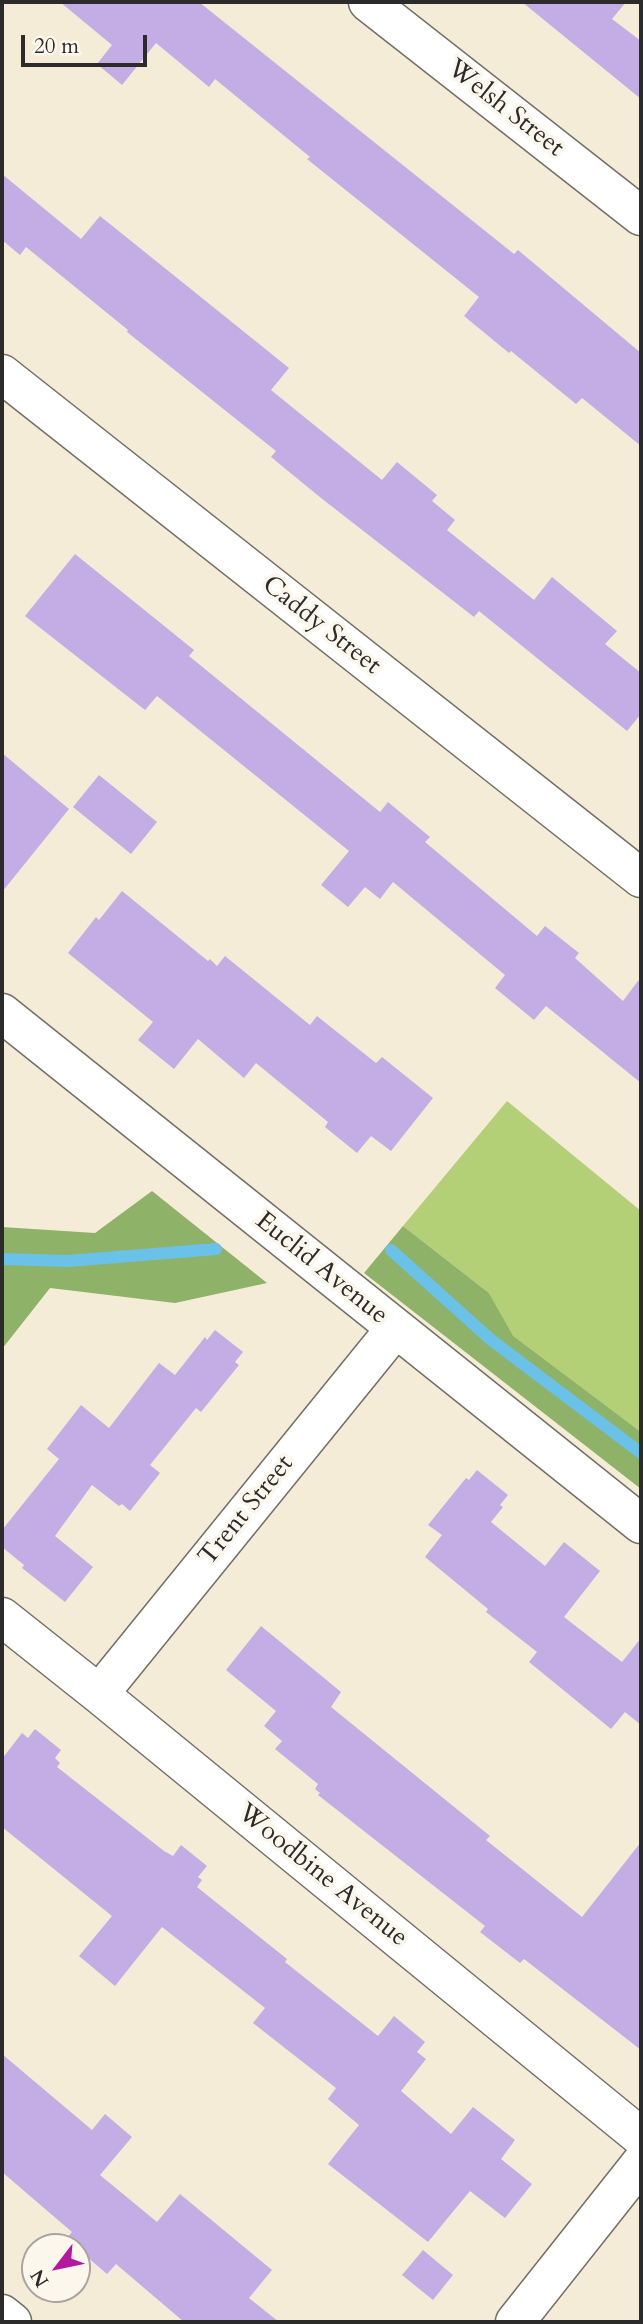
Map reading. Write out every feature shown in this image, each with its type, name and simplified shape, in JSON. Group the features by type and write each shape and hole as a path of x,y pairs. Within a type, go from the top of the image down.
{"street":[{"name":"Welsh Street","path":"368,2 641,216"},
{"name":"Caddy Street","path":"2,374 641,878"},
{"name":"Euclid Avenue","path":"2,1013 641,1524"},
{"name":"Trent Street","path":"99,1694 396,1329"},
{"name":"Woodbine Avenue","path":"2,1618 99,1694 641,2137"},
{"path":"515,2322 641,2163"},
{"path":"2,2314 12,2322"}],"green space":[{"path":"507,1101 641,1211 641,1432 512,1336 489,1293 403,1226"},
{"path":"152,1191 267,1283 175,1303 50,1288 2,1349 2,1227 95,1233"},
{"path":"403,1226 489,1293 513,1336 641,1432 641,1489 364,1273"}],"building":[{"path":"60,2 199,2 514,254 518,250 641,353 641,446 582,398 576,404 464,316 479,297 307,159 310,157 215,79 209,87 156,43 122,85 97,64 112,45"},
{"path":"522,2 626,2 612,19 641,41 641,99"},
{"path":"2,174 81,239 100,216 289,368 271,390 382,480 397,462 437,495 432,501 455,520 447,530 534,600 552,577 617,631 605,644 641,673 641,714 627,731 479,611 474,617 321,498 271,457 276,451 26,247 20,255 2,240"},
{"path":"75,554 194,650 189,656 380,812 388,802 430,837 425,842 537,936 545,926 579,953 575,958 623,1001 641,977 641,1083 546,1006 534,1020 495,988 505,975 393,882 380,899 365,887 348,907 321,885 349,851 157,696 145,710 25,616"},
{"path":"2,753 69,809 2,892"},
{"path":"99,775 157,822 131,854 73,807"},
{"path":"122,891 208,961 210,959 217,966 225,956 310,1025 317,1016 376,1063 382,1057 433,1098 391,1151 371,1136 357,1153 325,1127 328,1122 256,1063 244,1078 198,1039 174,1069 138,1040 153,1022 68,953 96,917 99,920"},
{"path":"215,1330 243,1352 235,1362 239,1365 201,1412 196,1408 150,1465 160,1473 130,1511 92,1485 55,1536 93,1567 65,1602 22,1568 24,1565 2,1547 2,1530 59,1459 47,1449 81,1405 109,1428 159,1363 175,1375 205,1337 207,1340"},
{"path":"477,1470 508,1495 500,1505 503,1507 491,1522 545,1566 564,1542 600,1571 564,1617 622,1662 641,1638 641,1725 625,1712 611,1729 529,1662 537,1652 486,1612 488,1609 425,1557 442,1535 428,1525 466,1478 469,1480"},
{"path":"261,1626 341,1692 331,1707 490,1836 486,1840 582,1917 641,1842 641,2050 524,1959 520,1963 480,1932 485,1926 318,1795 320,1793 315,1789 318,1784 275,1749 282,1741 264,1726 276,1711 226,1670"},
{"path":"35,1729 61,1750 55,1758 60,1763 57,1767 164,1851 173,1856 181,1845 207,1866 198,1877 202,1880 197,1887 287,1959 285,1962 378,2036 394,2016 425,2042 417,2052 426,2059 401,2091 451,2134 473,2107 515,2140 501,2159 532,2184 505,2218 470,2191 428,2242 328,2164 359,2125 328,2099 336,2088 253,2023 265,2008 162,1927 115,1986 79,1956 112,1916 2,1827 2,1759 22,1733 28,1738"},
{"path":"2,2054 92,2130 105,2114 132,2137 100,2175 157,2222 180,2194 272,2270 249,2298 279,2322 184,2322 116,2264 107,2274 91,2260 91,2233 71,2233 2,2172"},
{"path":"423,2250 453,2275 433,2300 402,2275"}],"waterway":[{"path":"2,1259 68,1261 216,1249"},
{"path":"391,1250 490,1339 641,1453"}]}
